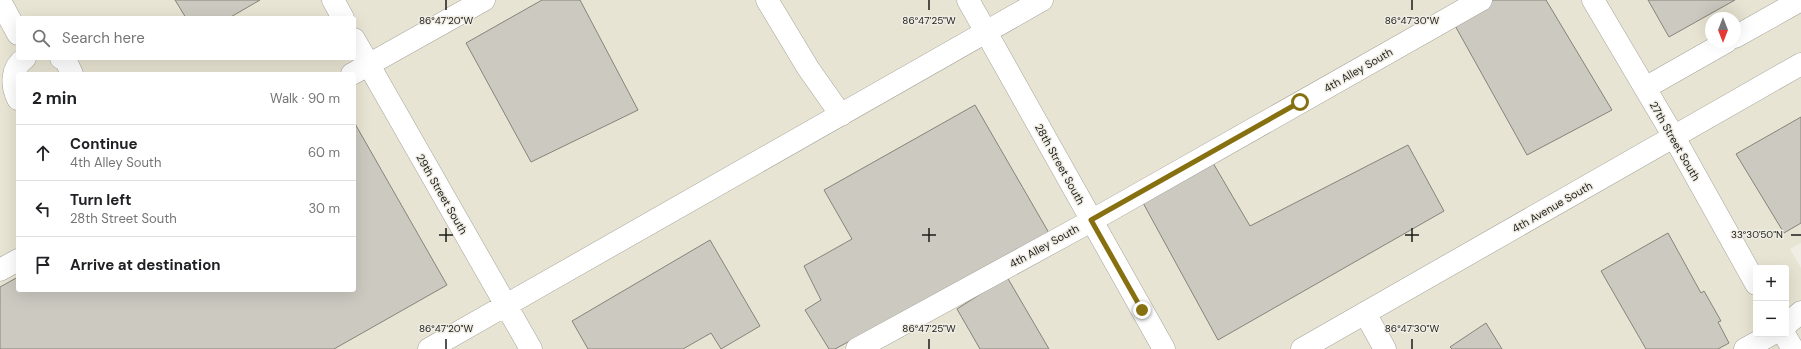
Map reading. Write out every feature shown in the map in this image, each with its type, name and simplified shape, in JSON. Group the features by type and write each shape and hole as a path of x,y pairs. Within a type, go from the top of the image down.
{"main road":[{"path":"333,0 342,16"},
{"path":"361,70 484,0"},
{"path":"767,0 808,68 841,115"},
{"name":"28th Street South","path":"968,0 1164,349"},
{"path":"429,349 1042,0"},
{"name":"4th Alley South","path":"857,349 1091,220 1481,0"},
{"name":"27th Street South","path":"1593,0 1674,138 1753,279"},
{"path":"1741,34 1801,0"},
{"path":"0,1 16,30"},
{"name":"29th Street South","path":"356,47 361,70 531,349"},
{"path":"1645,88 1715,48"},
{"path":"16,94 13,79 16,69 23,60"},
{"path":"64,60 71,72"},
{"name":"4th Avenue South","path":"1302,349 1674,138 1801,64"},
{"path":"0,270 16,261"},
{"path":"1789,323 1801,312"},
{"path":"1365,313 1385,349"},
{"path":"1789,325 1801,321"},
{"path":"1745,349 1767,337"},
{"path":"1786,337 1793,349"}],"shaded area":[{"path":"0,0 1801,0 1801,243 1790,249 1801,268 1801,349 0,349"}],"building":[{"path":"175,0 260,0 232,16 185,16"},
{"path":"542,0 580,0 638,110 531,162 466,43"},
{"path":"1492,0 1546,0 1612,110 1527,155 1453,22"},
{"path":"1648,0 1735,0 1714,12 1705,12 1705,17 1669,37"},
{"path":"975,105 1049,233 835,349 829,349 805,310 821,300 804,266 852,239 824,190"},
{"path":"1801,117 1801,223 1784,233 1736,154"},
{"path":"356,126 447,285 334,349 0,349 0,287 16,278 16,292 356,292"},
{"path":"1408,145 1444,211 1218,340 1142,201 1213,163 1250,226"},
{"path":"1668,233 1701,293 1704,291 1721,321 1718,322 1729,343 1718,349 1646,349 1601,271"},
{"path":"710,240 760,326 721,349 711,333 683,349 588,349 572,321"},
{"path":"1007,277 1049,349 980,349 957,309"},
{"path":"1486,323 1502,349 1452,349 1450,347"}],"route":[{"path":"1142,310 1091,220 1300,102"}]}
